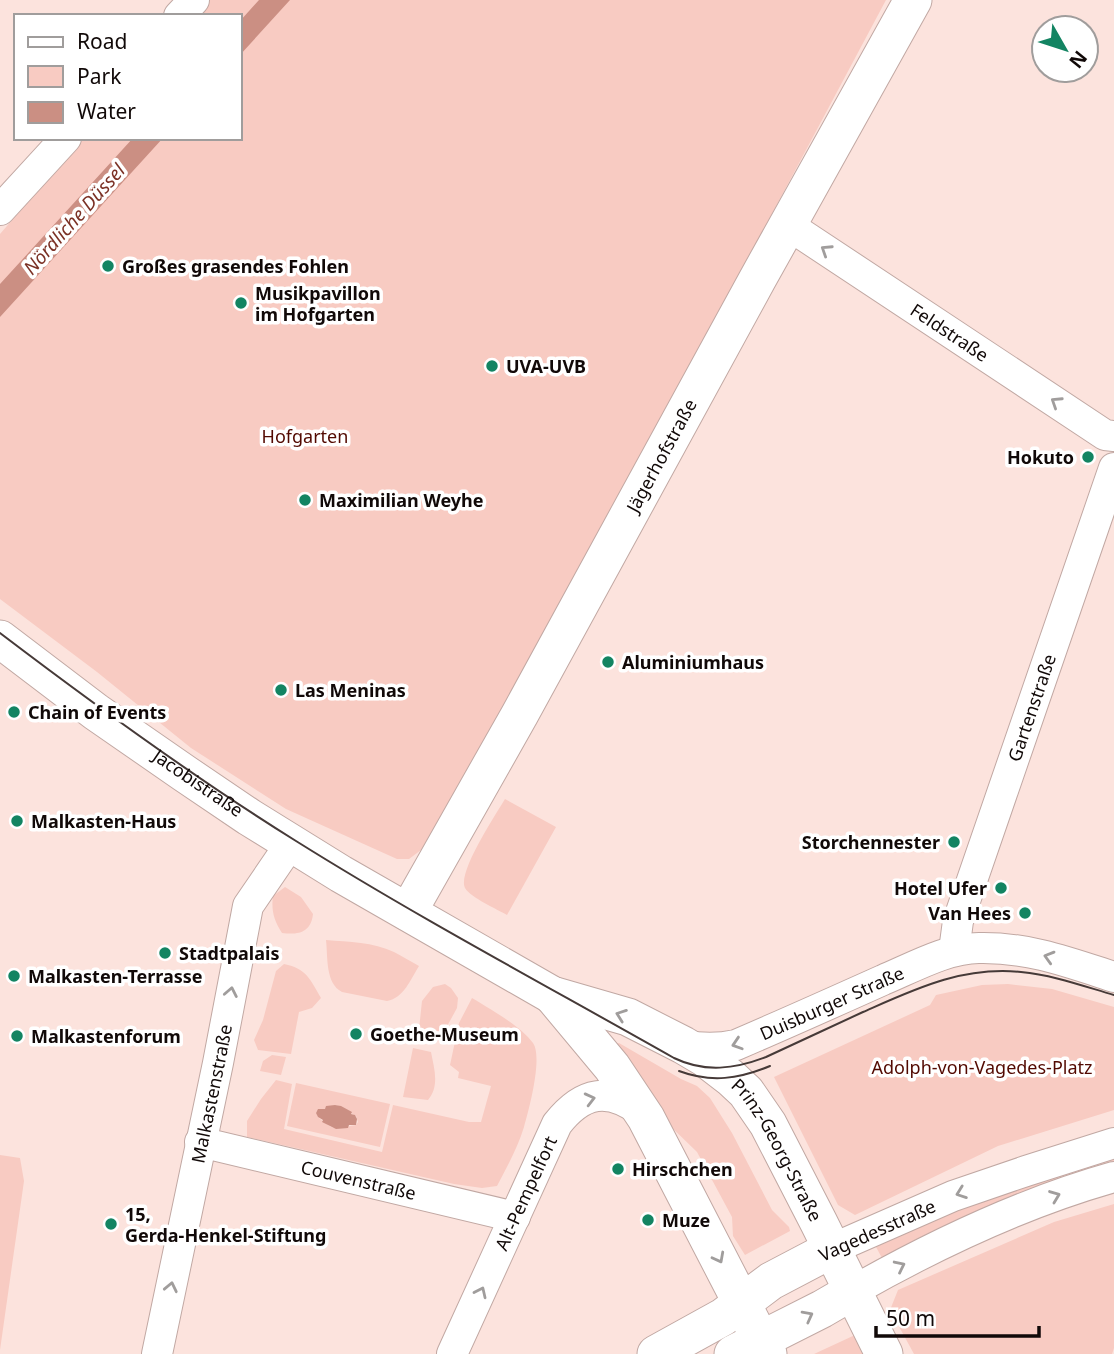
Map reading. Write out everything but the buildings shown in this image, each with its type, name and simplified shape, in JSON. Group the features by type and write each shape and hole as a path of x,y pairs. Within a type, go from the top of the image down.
{"main road":[{"name":"Jägerhofstraße","path":"408,912 913,0"},
{"name":"Jacobistraße","path":"0,639 96,712 184,773 291,843 408,912"},
{"name":"Duisburger Straße","path":"408,912 552,995 628,1017 683,1045"},
{"name":"Duisburger Straße","path":"552,995 612,1067 648,1122"},
{"name":"Prinz-Georg-Straße","path":"683,1045 718,1068 746,1092 768,1124 884,1354"},
{"path":"648,1122 742,1303 754,1349 853,1291"},
{"name":"Vagedesstraße","path":"656,1354 723,1317 771,1281 832,1249"}],"street":[{"path":"182,14 194,0"},
{"path":"0,210 64,140"},
{"name":"Feldstraße","path":"788,225 1105,435 1114,436"},
{"name":"Gartenstraße","path":"954,951 958,921 1114,468"},
{"name":"Malkastenstraße","path":"157,1354 248,906 291,843"},
{"name":"Duisburger Straße","path":"683,1045 703,1049 736,1045 954,951 977,948 1043,954 1114,977"},
{"name":"Alt-Pempelfort","path":"452,1354 558,1124 569,1109 580,1101 607,1096 621,1099 648,1122"},
{"name":"Couvenstraße","path":"200,1142 515,1217"},
{"name":"Vagedesstraße","path":"832,1249 953,1196 1114,1143"},
{"path":"853,1291 939,1246 1005,1216 1054,1196 1114,1177"}],"green space":[{"name":"Hofgarten","path":"202,0 886,0 486,743 421,850 409,859 397,859 286,809 191,748 97,672 0,599 0,234 81,140 242,140 242,14 191,14"},
{"path":"505,799 556,827 507,915 473,896 465,888 464,880 472,857"},
{"path":"285,887 301,897 313,914 307,929 293,934 282,933 272,906 273,896"},
{"path":"326,940 378,946 419,966 406,988 393,999 387,1001 342,992 330,976"},
{"path":"284,964 303,972 321,998 312,1008 299,1012 291,1054 258,1050 254,1040 263,1020 276,971"},
{"path":"445,984 458,998 457,1008 439,1041 418,1039 422,1001 433,987"},
{"name":"Adolph-von-Vagedes-Platz","path":"1008,984 1052,989 1114,1007 1114,1110 998,1146 855,1215 838,1205 774,1077 930,1005 936,995 982,985"},
{"path":"472,998 521,1030 536,1050 534,1084 524,1127 497,1186 482,1188 454,1184 247,1137 247,1121 276,1080 292,1084 284,1129 382,1152 393,1105 469,1122 481,1122 491,1086 458,1078 459,1072 450,1065 459,1023"},
{"path":"619,1043 697,1086 710,1098 732,1133 772,1210 790,1231 745,1255 733,1236 732,1217 697,1152 663,1119 615,1044"},
{"path":"413,1048 431,1052 435,1083 428,1100 403,1097"},
{"path":"272,1055 286,1057 281,1075 260,1071 263,1061"},
{"path":"296,1083 390,1104 380,1147 287,1126","holes":["339,1106 356,1116 356,1125 331,1127 319,1118 316,1112"]},
{"path":"1114,1152 1114,1165 882,1258 876,1247 974,1201"},
{"path":"0,1155 20,1158 24,1181 0,1350"},
{"path":"1114,1204 1112,1354 914,1354 890,1310 898,1290 1054,1222"},
{"path":"855,1335 865,1354 814,1354"}],"water":[{"path":"259,0 290,0 242,53 242,19"},
{"name":"Nördliche Düssel","path":"131,140 161,140 0,317 0,284"},
{"path":"335,1105 352,1112 357,1119 356,1125 336,1129 322,1122 316,1113 318,1109"}],"tram line":[{"path":"0,633 145,740 296,841 436,925 686,1063 720,1068 754,1061 882,1003 939,981 979,972 1033,973 1114,995"},
{"path":"679,1071 702,1077 725,1078 770,1066"}],"place":[{"name":"Großes grasendes Fohlen","path":"108,266"},
{"name":"Musikpavillon im Hofgarten","path":"241,303"},
{"name":"UVA-UVB","path":"492,366"},
{"name":"Hokuto","path":"1088,457"},
{"name":"Maximilian Weyhe","path":"305,500"},
{"name":"Aluminiumhaus","path":"608,662"},
{"name":"Las Meninas","path":"281,690"},
{"name":"Chain of Events","path":"14,712"},
{"name":"Malkasten-Haus","path":"17,821"},
{"name":"Storchennester","path":"954,842"},
{"name":"Hotel Ufer","path":"1001,888"},
{"name":"Van Hees","path":"1025,913"},
{"name":"Stadtpalais","path":"165,953"},
{"name":"Malkasten-Terrasse","path":"14,976"},
{"name":"Goethe-Museum","path":"356,1034"},
{"name":"Malkastenforum","path":"17,1036"},
{"name":"Hirschchen","path":"618,1169"},
{"name":"Muze","path":"648,1220"},
{"name":"15, Gerda-Henkel-Stiftung","path":"111,1224"}]}
